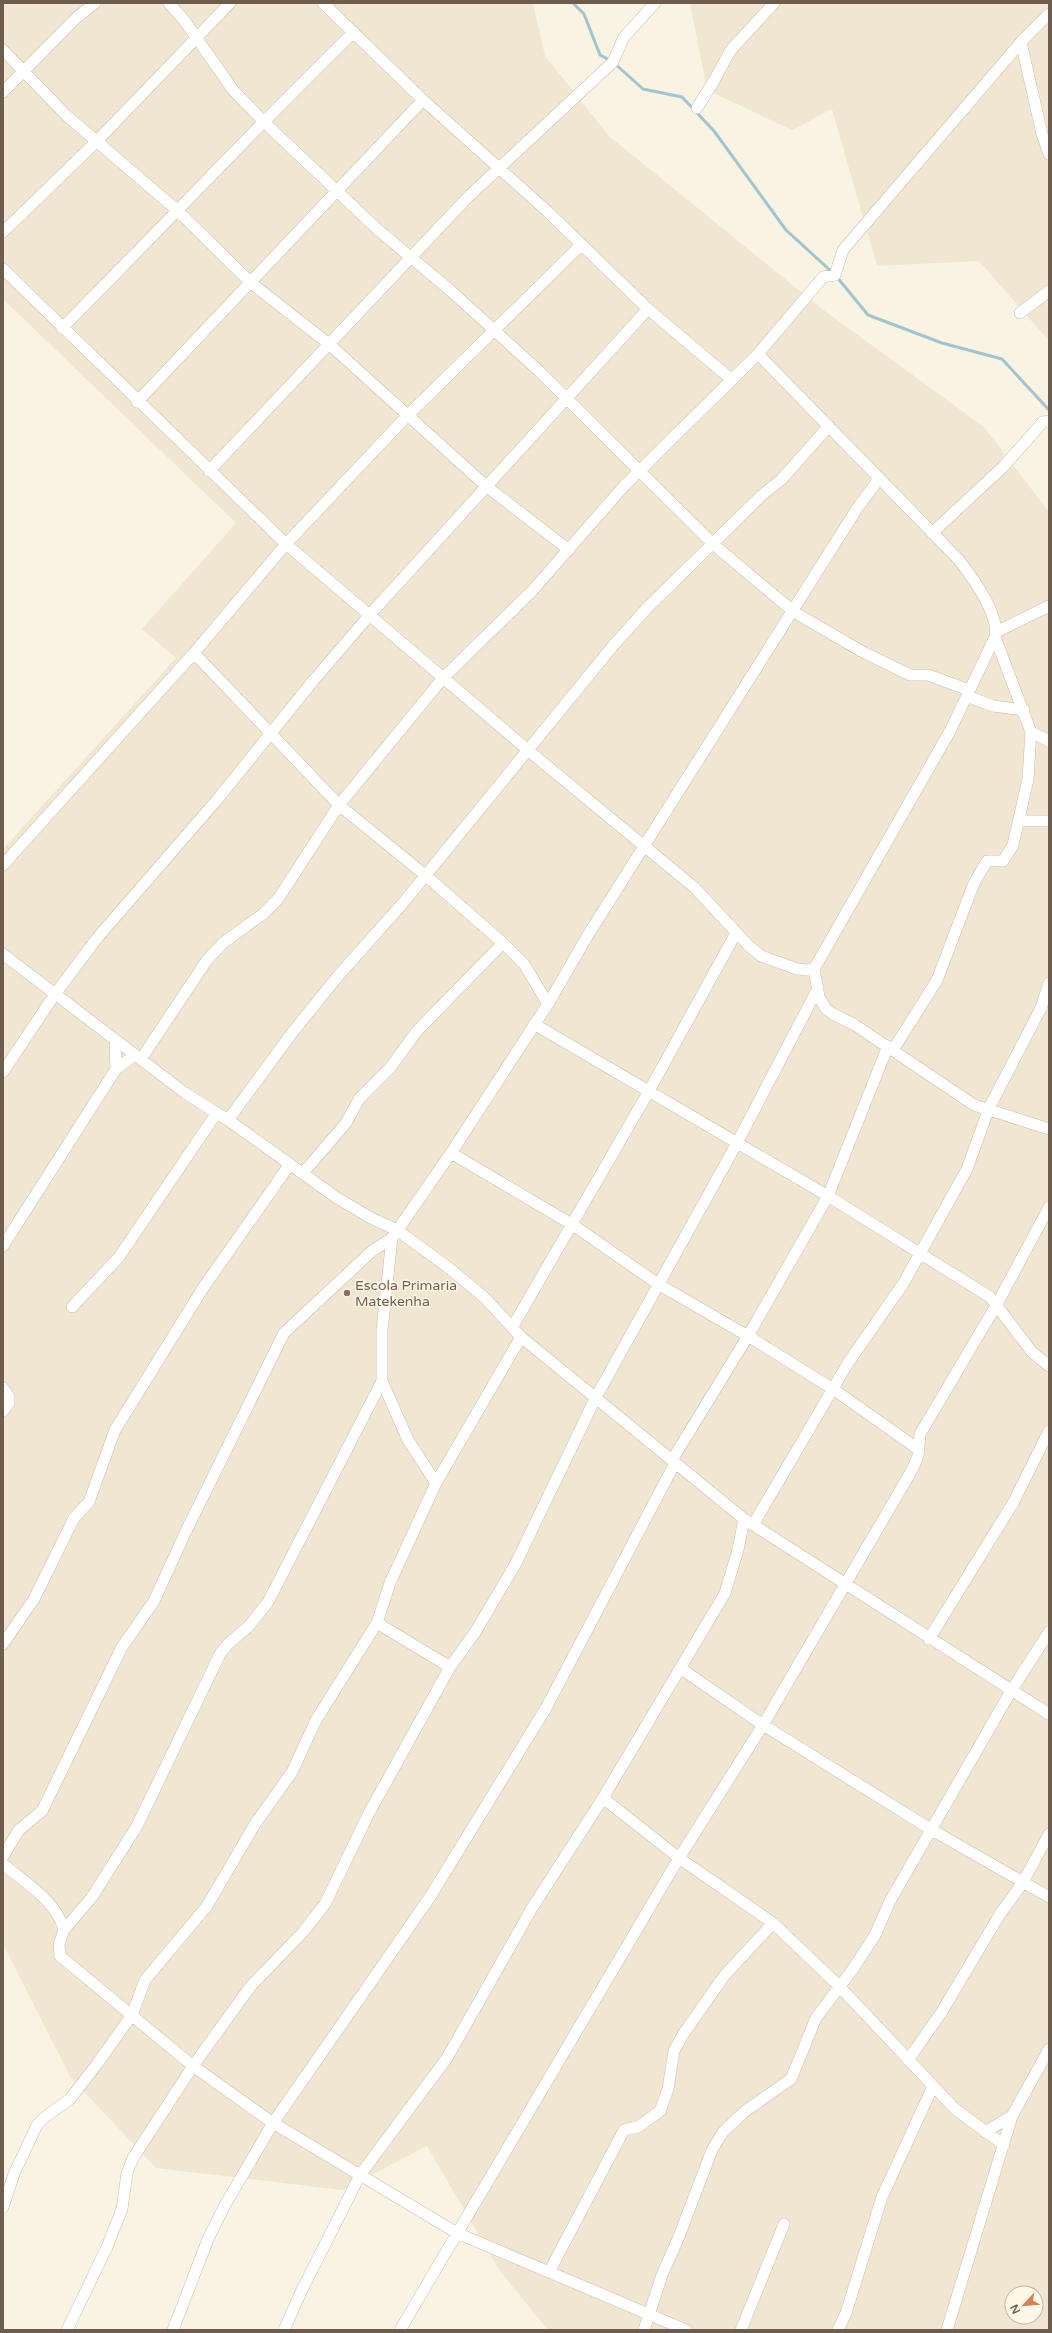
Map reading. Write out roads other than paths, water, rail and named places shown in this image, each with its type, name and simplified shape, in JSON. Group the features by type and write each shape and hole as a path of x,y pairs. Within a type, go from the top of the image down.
{"street":[{"path":"3,92 76,18 95,3"},
{"path":"169,3 196,37 233,90 263,121 566,398 713,544 794,612 861,651 910,675 928,675 993,706 1024,710"},
{"path":"3,232 96,142 230,3"},
{"path":"322,3 354,32 423,100 581,245 648,309 732,380"},
{"path":"209,471 410,257 498,168 613,62 624,37 655,3"},
{"path":"697,108 716,79 730,50 774,3"},
{"path":"3,1246 116,1069 138,1057 207,960 223,943 263,914 278,899 339,805 443,678 532,591 640,471 758,354 823,277 835,275 843,250 1021,42 1049,14"},
{"path":"62,328 178,212 263,121 354,32"},
{"path":"1021,42 1042,134 1049,154"},
{"path":"3,50 96,142 178,212 250,282 329,344 486,486 569,550"},
{"path":"138,402 337,190 379,150 423,100"},
{"path":"3,865 194,653 286,544 407,416 581,245"},
{"path":"3,269 209,471 286,544 368,616 695,888 736,933 762,956 796,969 808,970 814,968 881,854 968,693 996,634 1049,606"},
{"path":"1020,313 1049,291"},
{"path":"3,1072 55,994 98,937 216,801 269,734 368,616 648,309"},
{"path":"173,2330 208,2239 225,2205 273,2123 344,2025 430,1897 546,1708 674,1462 828,1196 890,1048 937,980 974,883 988,860 1000,862 1005,860 1013,845 1028,779 1031,732 996,634 989,607 979,585 959,560 758,354"},
{"path":"932,533 1003,467 1043,422 1049,421"},
{"path":"228,1120 292,1033 529,751 612,647 647,608 762,495 781,480 829,426"},
{"path":"3,1856 19,1830 42,1811 122,1647 154,1601 186,1530 284,1333 298,1318 372,1251 394,1234 451,1153 548,1004 644,846 794,612 858,507 879,479"},
{"path":"194,653 269,734 339,805 425,875 503,943 524,964 548,1004"},
{"path":"1031,732 1049,741"},
{"path":"1018,821 1049,821"},
{"path":"513,1326 573,1225 736,933"},
{"path":"303,1174 346,1123 359,1099 390,1068 417,1031 503,943"},
{"path":"3,954 185,1093 216,1114 228,1120 336,1198 371,1218 449,1268 485,1298 513,1326 521,1338 748,1522 930,1640 1049,1714"},
{"path":"814,968 819,997 826,1009 890,1048 974,1105 989,1108 1049,1129"},
{"path":"284,2330 301,2292 360,2175 446,2058 532,1908 603,1798 725,1593 748,1522 848,1363 903,1284 967,1169 989,1108 1041,1008 1049,983"},
{"path":"67,2330 107,2247 122,2209 127,2174 133,2158 193,2066 250,1987 303,1932 325,1904 369,1813 450,1668 476,1632 516,1563 595,1399 737,1143 818,988"},
{"path":"534,1024 828,1196 990,1297 997,1304 1032,1352 1049,1366"},
{"path":"115,1040 116,1069"},
{"path":"72,1306 118,1257 216,1114"},
{"path":"451,1153 573,1225 658,1284 748,1336 833,1389 918,1449"},
{"path":"3,1644 34,1599 74,1518 89,1502 115,1430 203,1288 290,1164"},
{"path":"400,2330 679,1858 763,1725 912,1470 918,1449 920,1434 997,1304 1049,1207"},
{"path":"394,1234 382,1330 382,1381 408,1440 436,1484"},
{"path":"3,2207 14,2174 38,2125 45,2117 70,2099 132,2015 145,1980 207,1906 255,1824 292,1772 316,1720 377,1623 390,1583 436,1484 521,1338"},
{"path":"382,1381 268,1602 249,1626 228,1644 220,1654 137,1826 92,1897 64,1930 59,1944 60,1956 193,2066 273,2123 457,2233 686,2330"},
{"path":"3,1388 9,1397 9,1403 3,1411"},
{"path":"930,1640 1013,1503 1049,1431"},
{"path":"377,1623 450,1668"},
{"path":"644,2330 651,2314 662,2275 678,2239 712,2150 723,2132 744,2112 791,2079 816,2018 853,1969 875,1935 890,1901 1011,1691 1049,1632"},
{"path":"680,1668 763,1725 932,1830 1022,1884 1049,1897"},
{"path":"603,1798 679,1858 773,1923 839,1986 933,2086 956,2108 985,2132 1004,2144"},
{"path":"908,2060 941,2013 1000,1914 1022,1884 1049,1834"},
{"path":"3,1864 54,1907 62,1918 64,1930"},
{"path":"549,2272 624,2130 638,2127 660,2111 668,2088 674,2051 682,2036 724,1976 773,1923"},
{"path":"947,2330 1012,2116 1049,2049"},
{"path":"838,2330 846,2313 882,2197 933,2086"},
{"path":"985,2132 1012,2116"},
{"path":"741,2330 784,2224"}],"waterway":[{"path":"573,3 584,14 600,55 613,62 643,89 682,97 714,131 786,230 832,272"},
{"path":"836,276 868,315 942,343 1002,359 1049,410"}],"place":[{"name":"Escola Primaria Matekenha","path":"347,1293"}]}
